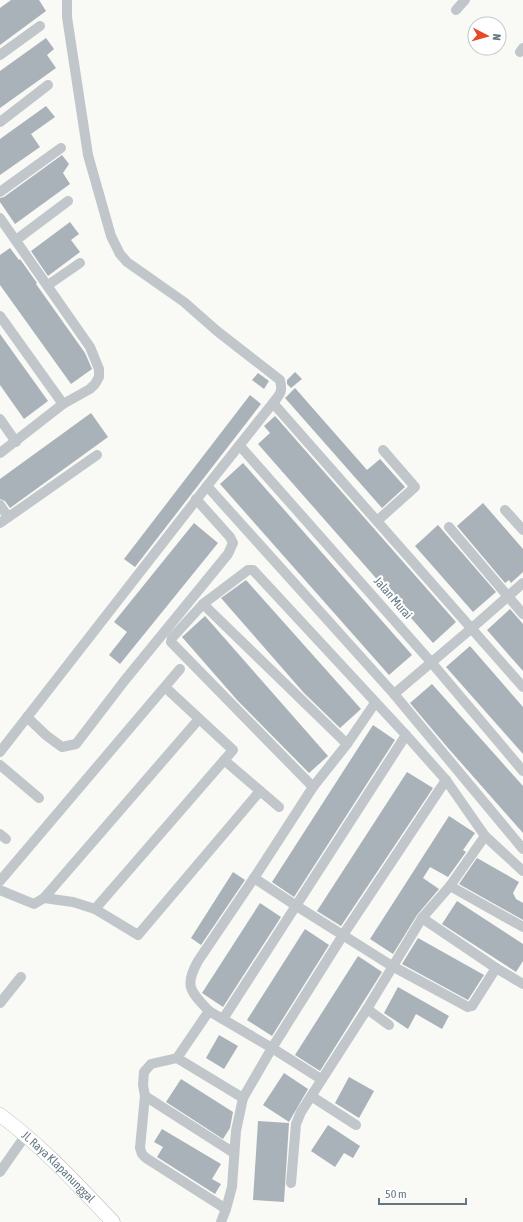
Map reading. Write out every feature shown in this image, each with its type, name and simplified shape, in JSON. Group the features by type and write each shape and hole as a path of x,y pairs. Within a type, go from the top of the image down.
{"street":[{"path":"0,752 196,499 273,404 280,394 282,387 280,380 217,331 184,302 127,262 120,254 111,236 88,155 68,17 67,0"},
{"path":"456,10 465,0"},
{"path":"0,55 40,26"},
{"path":"0,122 48,85"},
{"path":"0,192 61,148"},
{"path":"16,240 68,201"},
{"path":"0,453 16,442 62,404 90,389 99,377 99,369 90,347 16,240 1,223"},
{"path":"48,285 80,263"},
{"path":"0,316 62,404"},
{"path":"273,404 523,687"},
{"path":"0,419 16,442"},
{"name":"Jalan Murai","path":"240,446 431,662 523,771"},
{"path":"377,521 415,486 383,450"},
{"path":"0,505 4,520 97,455"},
{"path":"207,486 394,694 523,849"},
{"path":"27,718 62,747 76,744 125,680 228,554 233,543 230,537 196,499"},
{"path":"505,510 523,530"},
{"path":"449,527 523,614"},
{"path":"313,787 171,642 172,638 204,604 248,570 253,570 406,734 446,780 485,836 523,871"},
{"path":"394,694 523,583"},
{"path":"204,604 347,744"},
{"path":"0,881 180,670"},
{"path":"95,909 233,750 166,688"},
{"path":"321,1079 209,1011 196,996 191,987 191,974 198,961 313,787 347,744 376,703"},
{"path":"0,890 34,904 44,898 199,719"},
{"path":"223,1019 406,734"},
{"path":"224,760 279,807"},
{"path":"0,764 39,798"},
{"path":"221,1222 232,1187 236,1131 243,1098 272,1048 343,935 446,780"},
{"path":"44,898 73,902 95,909 138,935 260,791"},
{"path":"291,1183 296,1124 301,1112 367,1009 422,918 450,886 485,836"},
{"path":"254,878 392,966 468,1007 472,1006 496,968"},
{"path":"450,886 523,927"},
{"path":"422,918 496,968 523,984"},
{"path":"0,1003 21,977"},
{"path":"367,1009 389,1025"},
{"path":"209,1011 177,1058 151,1064 144,1072 143,1085 145,1096 140,1148 142,1154 146,1158 226,1210"},
{"path":"177,1058 243,1098"},
{"path":"145,1096 234,1153"},
{"path":"311,1096 356,1125"},
{"name":"Jl. Raya Klapanunggal","path":"0,1115 19,1129 65,1172 113,1222"},
{"path":"0,1172 23,1139 19,1129"}],"building":[{"path":"11,0 39,0 46,11 0,45 0,8"},
{"path":"46,38 54,49 47,55 56,68 0,108 0,71"},
{"path":"46,106 55,117 31,134 40,147 0,175 0,139"},
{"path":"62,155 69,164 63,173 70,184 15,224 0,202 0,198 4,197"},
{"path":"70,222 79,234 71,240 80,252 48,276 31,251"},
{"path":"10,248 19,260 20,259 85,353 92,369 71,384 0,285 0,255"},
{"path":"0,334 48,401 24,419 0,385"},
{"path":"295,372 302,379 291,388 287,384 287,380"},
{"path":"258,373 269,381 264,389 252,380"},
{"path":"295,388 367,470 380,459 405,487 382,508 285,398"},
{"path":"250,395 261,404 135,567 124,559"},
{"path":"91,413 108,437 10,508 5,501 0,499 0,479"},
{"path":"275,416 456,622 433,643 258,444 270,433 264,426"},
{"path":"243,463 412,655 389,675 220,484"},
{"path":"483,503 523,549 523,572 511,583 509,580 505,583 457,526"},
{"path":"194,523 218,543 120,664 109,655 127,632 114,622"},
{"path":"438,525 496,592 473,612 415,546"},
{"path":"246,580 361,709 340,728 304,693 221,598"},
{"path":"510,609 523,624 523,671 487,630"},
{"path":"205,616 328,756 309,773 238,701 182,637"},
{"path":"470,646 523,707 523,754 446,667"},
{"path":"432,684 523,786 523,833 410,703"},
{"path":"373,725 395,740 294,897 272,882"},
{"path":"407,772 433,788 341,926 317,911"},
{"path":"449,816 475,833 463,850 466,852 448,877 430,867 423,878 439,889 417,915 393,954 370,939"},
{"path":"477,858 519,882 513,893 516,899 523,903 523,920 459,884"},
{"path":"233,872 245,880 201,945 191,938"},
{"path":"457,901 523,944 523,961 516,972 442,924"},
{"path":"260,903 281,917 223,1007 202,993"},
{"path":"305,929 329,945 272,1036 247,1020"},
{"path":"418,938 484,975 468,1000 402,964"},
{"path":"358,956 382,972 320,1071 295,1055"},
{"path":"398,987 449,1016 442,1029 416,1014 408,1029 384,1013"},
{"path":"219,1035 238,1046 224,1069 206,1058"},
{"path":"284,1073 308,1089 289,1122 263,1105"},
{"path":"349,1077 374,1091 359,1118 335,1103"},
{"path":"181,1079 233,1112 230,1128 223,1139 166,1102"},
{"path":"258,1121 289,1123 284,1202 253,1200"},
{"path":"328,1125 360,1146 353,1158 344,1153 335,1167 311,1151"},
{"path":"162,1129 221,1164 212,1179 221,1184 215,1194 157,1157 163,1147 154,1142"}]}
